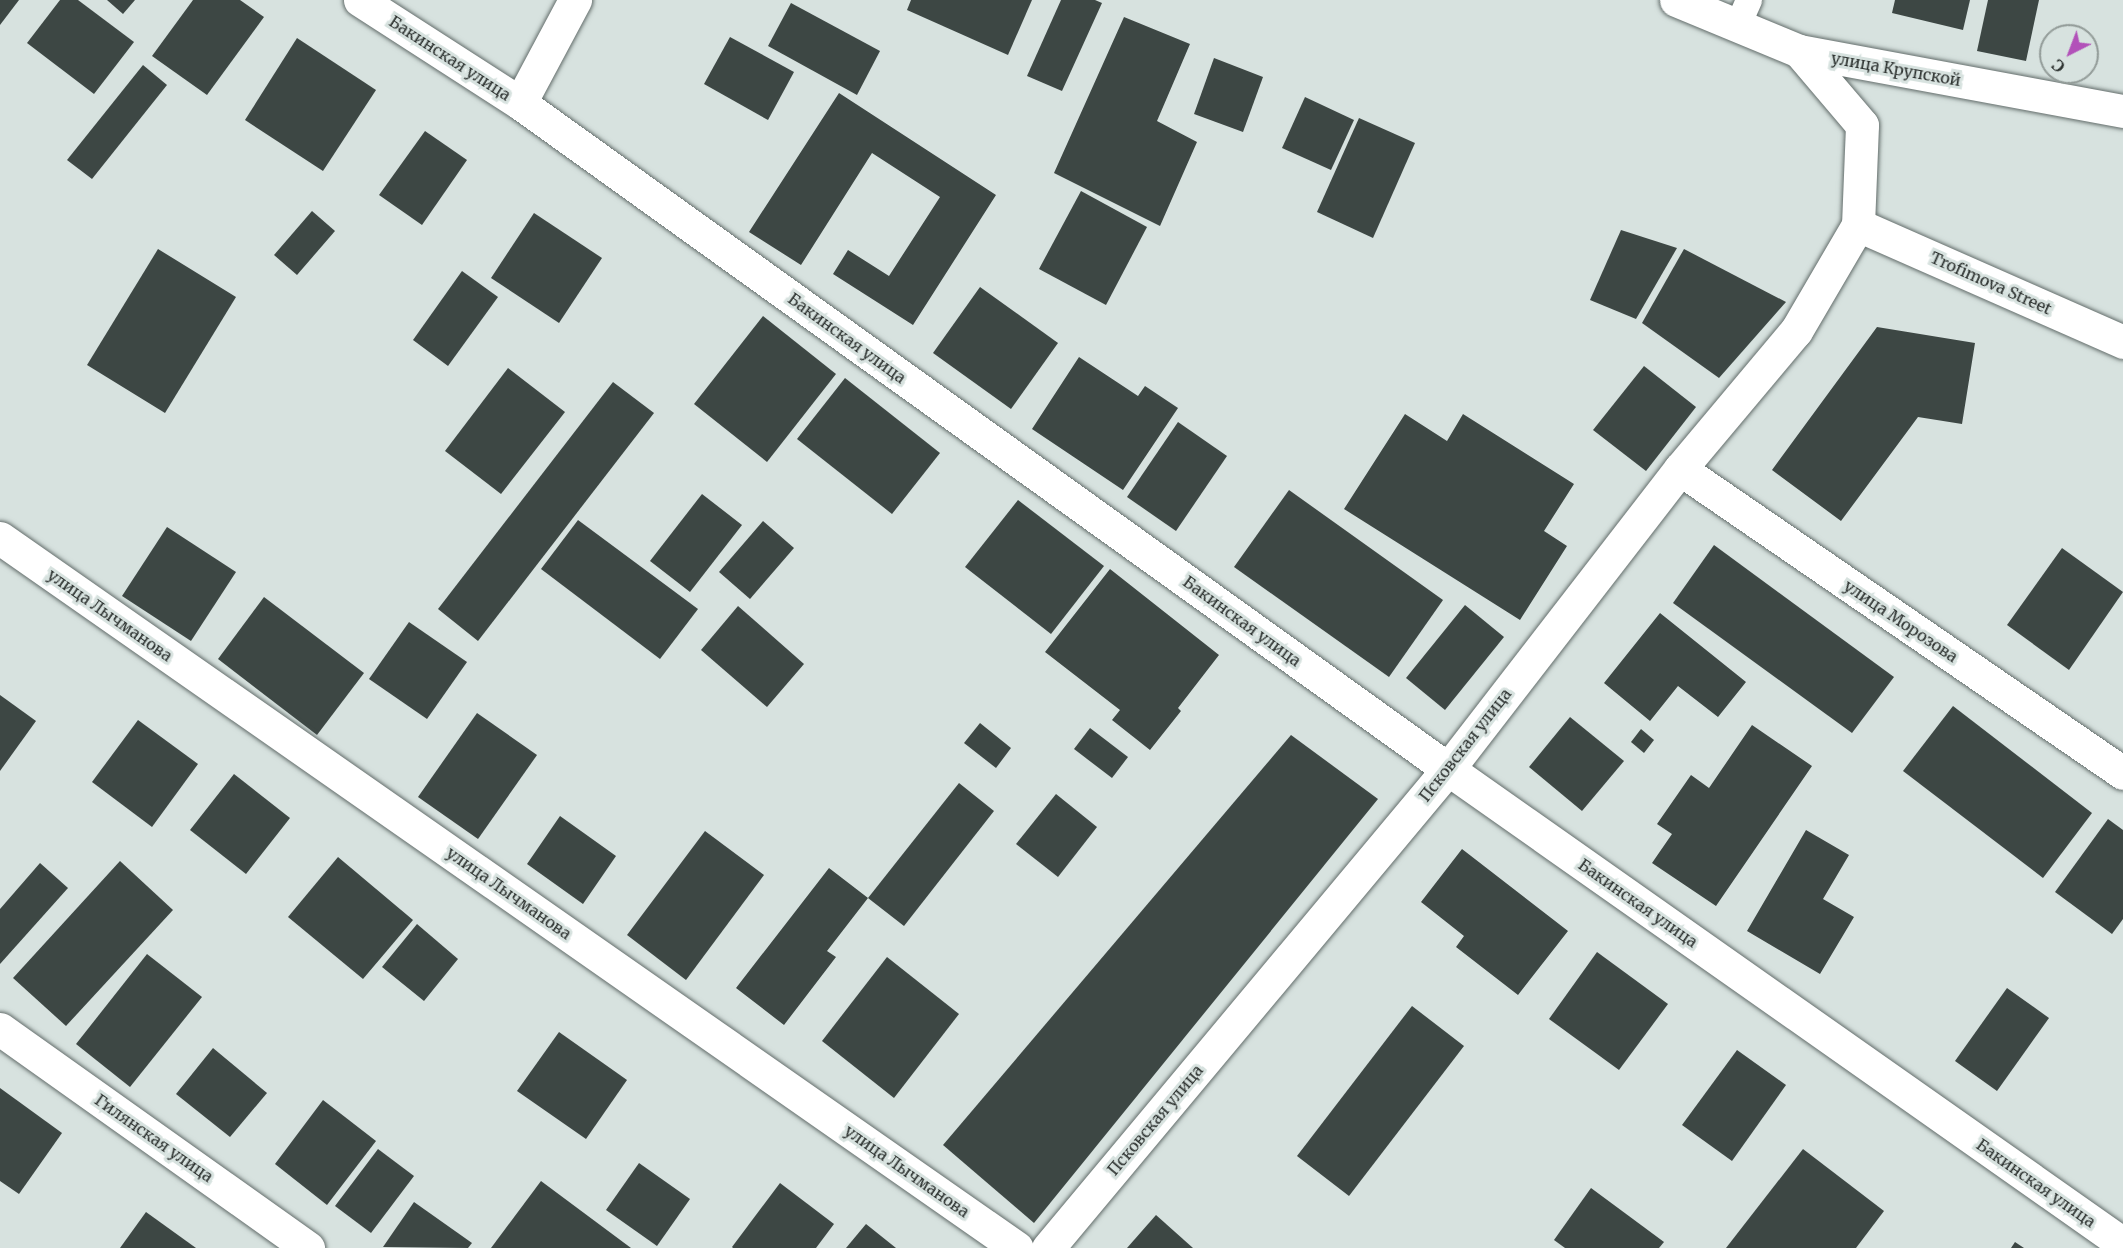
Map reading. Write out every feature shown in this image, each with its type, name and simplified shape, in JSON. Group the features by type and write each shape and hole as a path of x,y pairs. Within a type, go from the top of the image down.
{"main road":[{"name":"Бакинская улица","path":"360,0 520,103 1448,769 2123,1244"},
{"path":"520,103 575,0"},
{"name":"улица Крупской","path":"1676,0 1744,13 1799,51 2123,111"},
{"path":"1799,51 1862,125 1858,225"},
{"name":"Trofimova Street","path":"1858,225 2123,342"},
{"name":"Псковская улица","path":"1048,1248 1448,769 1680,469 1796,331 1858,225"},
{"name":"улица Морозова","path":"1680,469 2123,773"},
{"name":"улица Лычманова","path":"0,538 1017,1248"},
{"name":"Гилянская улица","path":"0,1029 308,1248"}],"building":[{"path":"0,0 19,0 0,25"},
{"path":"60,0 78,0 134,42 94,94 27,43"},
{"path":"107,0 135,0 123,14"},
{"path":"193,0 240,0 264,17 207,95 152,56"},
{"path":"911,0 1032,0 1008,55 907,10"},
{"path":"1061,0 1095,0 1102,3 1062,91 1027,76"},
{"path":"1895,0 1970,0 1963,30 1892,13"},
{"path":"1988,0 2039,0 2026,61 1977,51"},
{"path":"791,3 880,51 857,95 768,46"},
{"path":"1124,17 1190,44 1157,121 1197,142 1160,226 1054,173"},
{"path":"730,37 794,72 768,120 704,84"},
{"path":"297,38 376,90 323,171 245,120"},
{"path":"1214,58 1263,77 1243,132 1194,114"},
{"path":"143,65 167,85 92,179 67,160"},
{"path":"839,93 996,195 913,325 833,274 848,250 889,276 940,197 872,153 801,265 749,232"},
{"path":"1305,97 1354,120 1331,170 1282,148"},
{"path":"1359,118 1415,143 1373,238 1317,212"},
{"path":"425,131 467,160 422,225 379,195"},
{"path":"1081,191 1147,227 1106,305 1039,269"},
{"path":"312,211 335,231 297,275 274,255"},
{"path":"534,213 602,258 559,323 491,278"},
{"path":"1621,230 1677,248 1636,319 1590,300"},
{"path":"158,249 236,297 165,413 87,365"},
{"path":"1684,249 1786,302 1719,378 1642,323"},
{"path":"462,271 498,297 448,366 413,340"},
{"path":"980,287 1058,343 1011,409 933,353"},
{"path":"763,316 836,374 767,462 694,404"},
{"path":"1877,327 1975,343 1962,424 1918,417 1841,521 1772,470"},
{"path":"1079,357 1138,396 1145,386 1178,408 1123,490 1032,429"},
{"path":"1644,366 1696,407 1646,471 1593,430"},
{"path":"508,368 565,412 501,494 445,451"},
{"path":"845,378 940,453 892,514 797,439"},
{"path":"613,382 654,413 478,641 438,609"},
{"path":"1405,414 1447,441 1463,414 1574,484 1544,531 1567,546 1520,620 1344,509"},
{"path":"1178,422 1227,456 1176,531 1127,497"},
{"path":"1289,490 1443,600 1389,677 1234,567"},
{"path":"702,494 742,525 690,592 650,561"},
{"path":"1018,500 1104,566 1051,634 965,567"},
{"path":"578,520 698,609 660,659 541,569"},
{"path":"763,521 794,548 750,599 719,572"},
{"path":"167,527 236,572 191,641 122,596"},
{"path":"1714,545 1894,677 1852,733 1673,603"},
{"path":"2062,548 2123,592 2069,670 2007,625"},
{"path":"1110,569 1219,655 1178,708 1181,711 1150,750 1112,720 1120,710 1045,652"},
{"path":"264,597 364,673 317,735 218,659"},
{"path":"1465,605 1504,637 1445,710 1406,678"},
{"path":"738,606 804,664 767,707 701,650"},
{"path":"1660,613 1746,682 1718,717 1678,686 1650,721 1604,683"},
{"path":"409,622 467,662 427,719 369,679"},
{"path":"0,695 36,721 0,771"},
{"path":"1953,706 2092,813 2043,878 1903,771"},
{"path":"477,713 537,755 478,839 418,797"},
{"path":"1570,717 1624,761 1582,811 1529,767"},
{"path":"138,720 198,764 152,827 92,782"},
{"path":"980,723 1011,748 996,768 964,743"},
{"path":"1752,725 1812,766 1716,906 1652,863 1672,834 1657,824 1691,775 1709,788"},
{"path":"1090,728 1128,757 1112,778 1074,749"},
{"path":"1641,729 1654,740 1644,753 1631,742"},
{"path":"1291,735 1378,799 1034,1223 943,1145"},
{"path":"234,774 290,818 246,874 190,830"},
{"path":"959,783 994,811 904,926 868,898"},
{"path":"1056,794 1097,827 1058,877 1016,844"},
{"path":"560,816 616,856 583,904 527,864"},
{"path":"2108,819 2123,830 2123,919 2112,934 2055,892"},
{"path":"1806,830 1849,855 1823,899 1854,917 1820,974 1747,931"},
{"path":"705,831 764,875 686,980 627,935"},
{"path":"1462,849 1568,931 1518,995 1456,947 1464,936 1421,902"},
{"path":"338,857 413,920 363,979 288,917"},
{"path":"120,861 173,910 66,1026 13,978"},
{"path":"40,863 68,888 0,964 0,909"},
{"path":"829,868 868,898 827,951 836,957 784,1025 736,988"},
{"path":"417,924 458,959 424,1001 382,967"},
{"path":"1597,952 1668,1004 1619,1070 1549,1019"},
{"path":"147,954 202,997 130,1087 76,1044"},
{"path":"887,957 959,1014 894,1098 822,1041"},
{"path":"2007,988 2049,1018 1997,1091 1955,1061"},
{"path":"1412,1006 1464,1046 1349,1196 1297,1156"},
{"path":"559,1032 627,1080 586,1139 517,1091"},
{"path":"213,1048 267,1093 230,1137 176,1094"},
{"path":"1737,1050 1786,1085 1732,1161 1682,1125"},
{"path":"0,1088 62,1133 19,1194 0,1181"},
{"path":"323,1100 376,1141 327,1205 275,1164"},
{"path":"378,1149 414,1176 371,1233 335,1206"},
{"path":"1803,1149 1884,1211 1856,1248 1726,1248"},
{"path":"639,1163 690,1199 657,1246 606,1210"},
{"path":"541,1181 631,1248 491,1248"},
{"path":"780,1183 834,1224 816,1248 733,1248 732,1247"},
{"path":"1591,1188 1664,1242 1659,1248 1565,1248 1554,1240"},
{"path":"414,1202 472,1243 468,1248 383,1247"},
{"path":"146,1212 196,1248 120,1248"},
{"path":"1156,1215 1193,1248 1127,1248"},
{"path":"866,1224 896,1248 846,1248"},
{"path":"2015,1242 2024,1248 2011,1248"}]}
